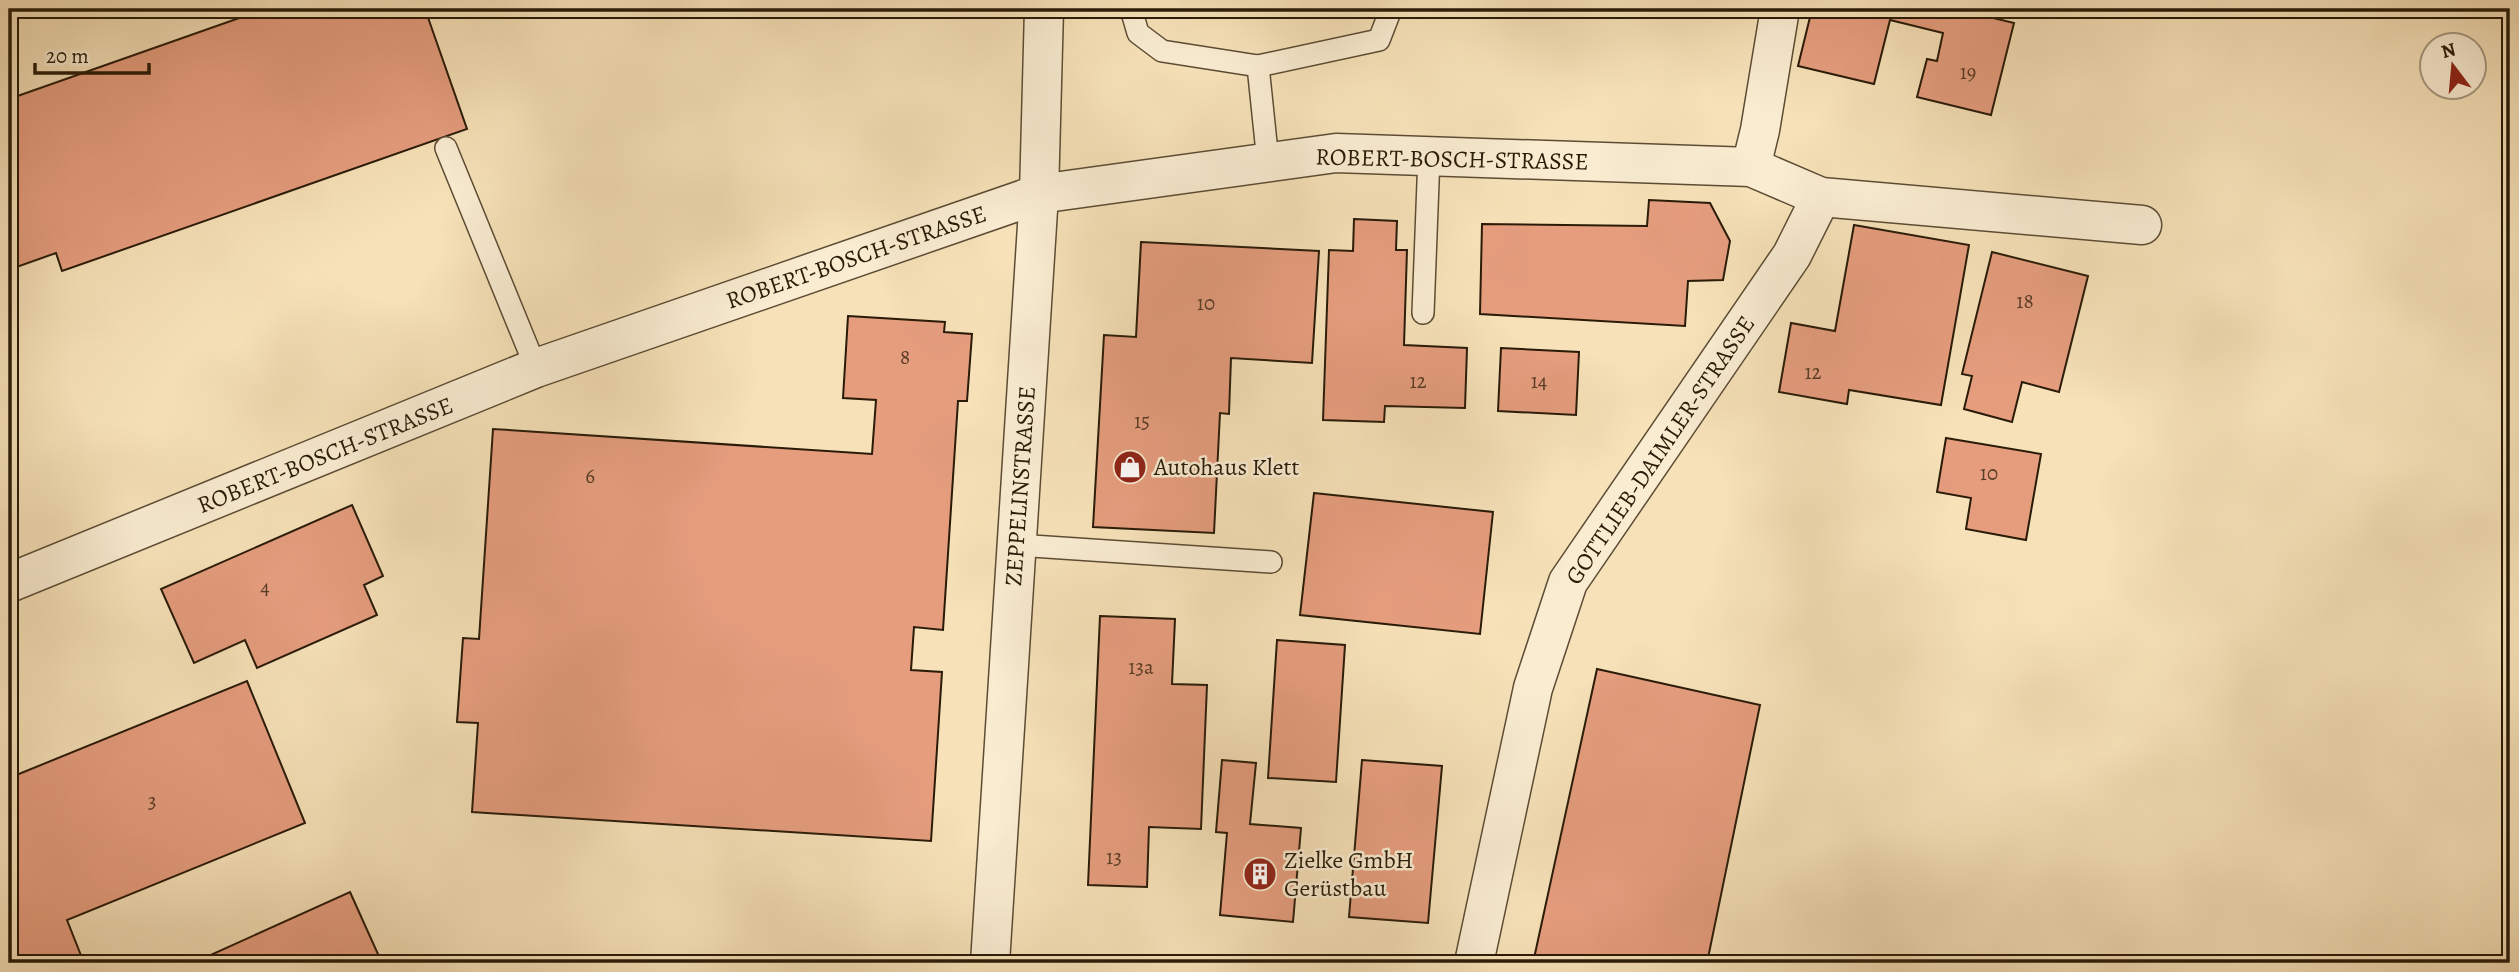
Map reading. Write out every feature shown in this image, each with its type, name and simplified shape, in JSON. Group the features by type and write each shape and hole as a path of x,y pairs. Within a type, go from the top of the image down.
{"street":[{"name":"ZEPPELINSTRASSE","path":"990,963 1039,194 1044,9"},
{"path":"1751,167 1760,130 1780,9"},
{"name":"ROBERT-BOSCH-STRASSE","path":"9,583 536,368 1039,194 1336,153 1751,167 1821,197 2142,225"},
{"name":"GOTTLIEB-DAIMLER-STRASSE","path":"1474,963 1533,688 1568,582 1792,255 1821,197"}],"lane":[{"path":"1131,9 1138,33 1161,51 1258,66 1379,40 1391,9"},
{"path":"1258,66 1268,162"},
{"path":"446,148 536,368"},
{"path":"1423,313 1429,156"},
{"path":"1017,545 1271,562"}],"building":[{"path":"265,9 425,9 467,129 62,271 56,253 11,269 9,99"},
{"path":"1165,9 1234,9 1165,12"},
{"path":"1812,9 1956,9 2014,23 1991,115 1917,97 1927,59 1937,61 1943,33 1890,20 1874,84 1798,66"},
{"path":"1649,200 1710,203 1730,241 1723,280 1688,281 1685,326 1480,314 1482,224 1647,226"},
{"path":"1354,219 1397,221 1396,250 1407,250 1404,345 1467,348 1465,408 1385,406 1384,422 1323,420 1329,250 1353,251"},
{"path":"1854,225 1969,245 1941,405 1849,390 1847,404 1779,392 1791,323 1835,331"},
{"path":"1141,242 1319,251 1312,363 1231,358 1229,414 1220,413 1214,533 1093,527 1104,335 1136,337"},
{"path":"1992,252 2088,276 2059,392 2022,382 2012,422 1964,409 1972,376 1962,374"},
{"path":"848,316 945,322 944,332 972,334 967,401 958,401 943,630 914,627 911,670 942,672 931,841 472,812 478,723 457,722 463,638 479,639 493,429 872,454 876,400 843,398"},
{"path":"1501,348 1579,352 1576,415 1498,411"},
{"path":"1946,438 2041,454 2026,540 1966,529 1971,498 1937,492"},
{"path":"1314,493 1493,512 1480,634 1300,615"},
{"path":"352,505 383,576 364,585 377,615 257,668 245,640 194,663 161,589"},
{"path":"1100,616 1175,619 1172,684 1207,685 1201,829 1149,827 1147,887 1088,885"},
{"path":"1277,640 1345,645 1336,782 1268,778"},
{"path":"1597,669 1760,705 1707,963 1533,963"},
{"path":"247,681 305,823 67,920 84,963 9,963 9,778"},
{"name":"Zielke GmbH Gerüstbau","path":"1222,760 1256,763 1250,824 1301,828 1293,922 1220,915 1227,833 1216,832"},
{"path":"1362,760 1442,766 1428,923 1349,917"},
{"path":"350,892 382,963 193,963"}],"place":[{"name":"Autohaus Klett","path":"1130,467"},
{"name":"Zielke GmbH Gerüstbau","path":"1260,874"}]}
